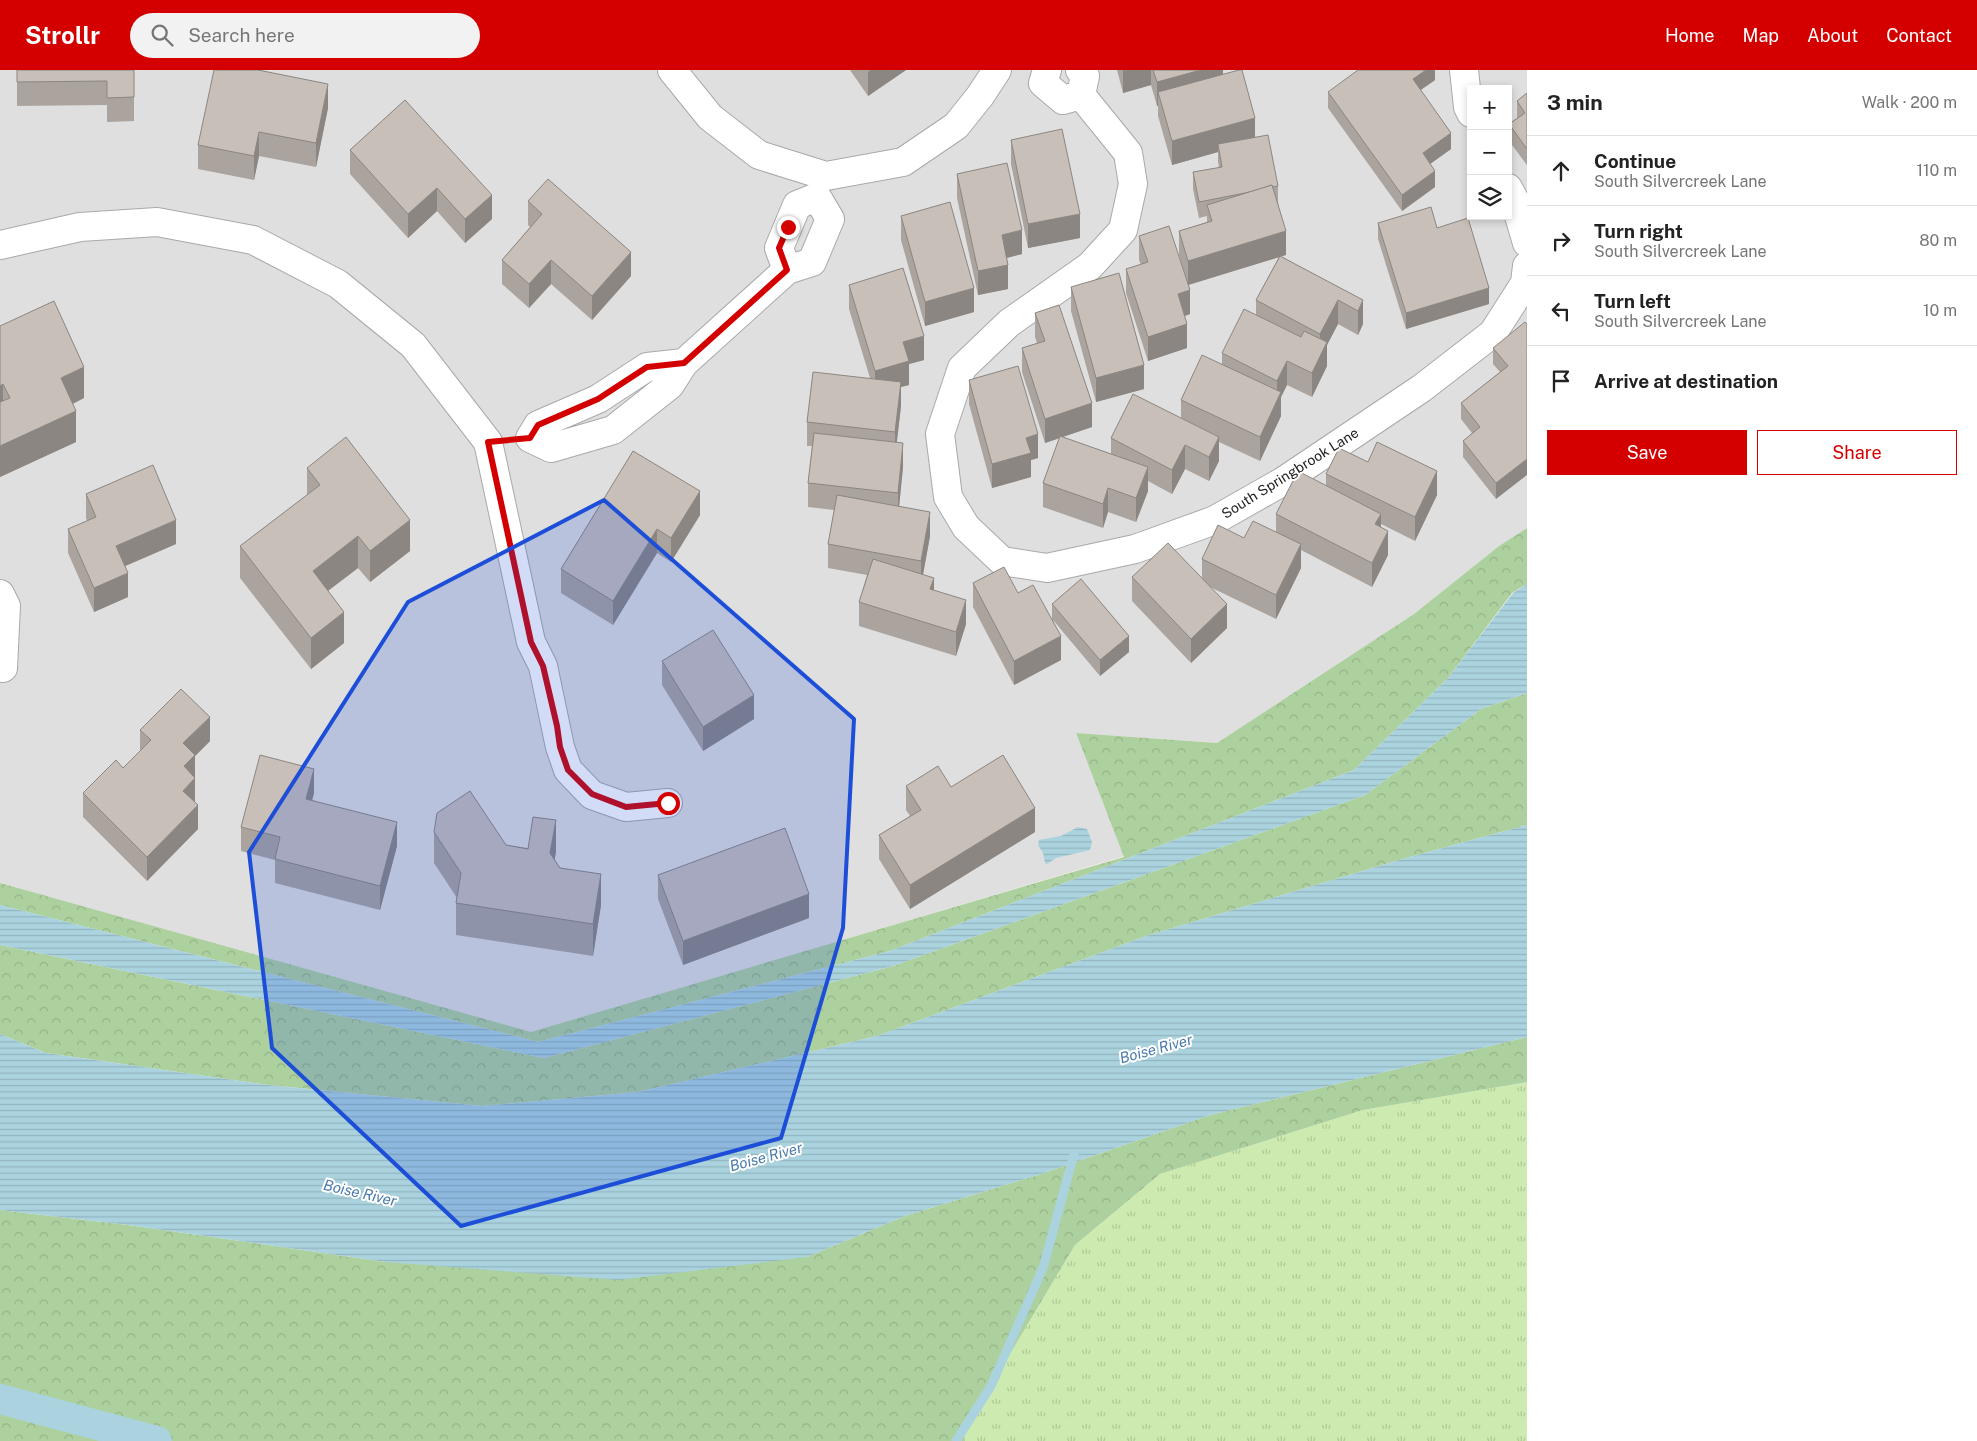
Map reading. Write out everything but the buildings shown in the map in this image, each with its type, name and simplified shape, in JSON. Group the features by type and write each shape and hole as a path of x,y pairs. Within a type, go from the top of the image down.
{"street":[{"path":"672,70 710,117 760,156 822,186 903,162 956,126 980,96 997,70"},
{"name":"South Springbrook Lane","path":"1047,70 1043,83 1063,100 1080,82 1128,153 1134,184 1123,230 1090,266 1009,323 962,368 940,434 948,497 966,527 1002,561 1047,568 1135,549 1215,520 1282,482 1413,394 1493,333 1525,283 1527,266"},
{"path":"1464,70 1467,98"},
{"path":"488,442 530,438 538,425 598,399 647,367 684,363 787,270 812,262 830,219 822,186"},
{"path":"1512,195 1527,243"},
{"path":"0,245 80,227 157,222 253,240 338,284 413,345 488,442 531,642 543,666 560,747 568,770 592,794 626,807 668,803"},
{"path":"0,594 6,606 3,668"}],"highlighted area":[{"path":"604,500 854,719 843,928 781,1138 461,1226 272,1048 249,852 408,602"}],"shaded area":[{"path":"0,70 1527,70 1527,528 1499,546 1414,614 1217,743 1076,733 1124,856 531,1033 0,883"}],"green space":[{"path":"1527,528 1527,584 1512,593 1448,678 1354,770 890,951 538,1042 0,905 0,883 531,1032 1124,857 1076,733 1217,743 1414,614 1499,546"},
{"path":"1527,693 1527,825 1399,860 1146,936 877,1036 638,1092 482,1106 268,1085 46,1053 0,1034 0,945 544,1058 893,966 1365,795 1481,709"},
{"path":"1527,1037 1527,1082 1363,1110 1160,1174 1075,1245 964,1431 965,1441 0,1441 0,1210 128,1225 386,1262 807,1257 905,1216 1041,1174 1210,1115"},
{"path":"1527,1082 1527,1441 965,1441 964,1431 1075,1245 1160,1174 1363,1110"}],"water":[{"path":"1527,584 1527,693 1481,709 1365,795 893,966 544,1058 0,945 0,905 538,1042 890,951 1354,770 1448,678 1513,593"},
{"name":"Boise River","path":"1527,825 1527,1037 1210,1115 1041,1174 905,1216 807,1257 618,1280 386,1262 128,1225 0,1210 0,1034 46,1053 268,1085 482,1106 638,1092 877,1036 1146,936 1399,860"},
{"path":"1078,827 1087,829 1092,842 1090,850 1056,858 1047,864 1045,863 1043,853 1038,845 1039,840 1061,836"}],"waterway":[{"path":"956,1441 991,1386 1043,1268 1074,1154"},
{"path":"0,1399 157,1441"}],"route":[{"path":"668,803 626,807 592,794 568,770 560,747 543,666 531,642 488,442 530,438 538,425 598,399 647,367 684,363 787,270 779,248 788,227"}]}
